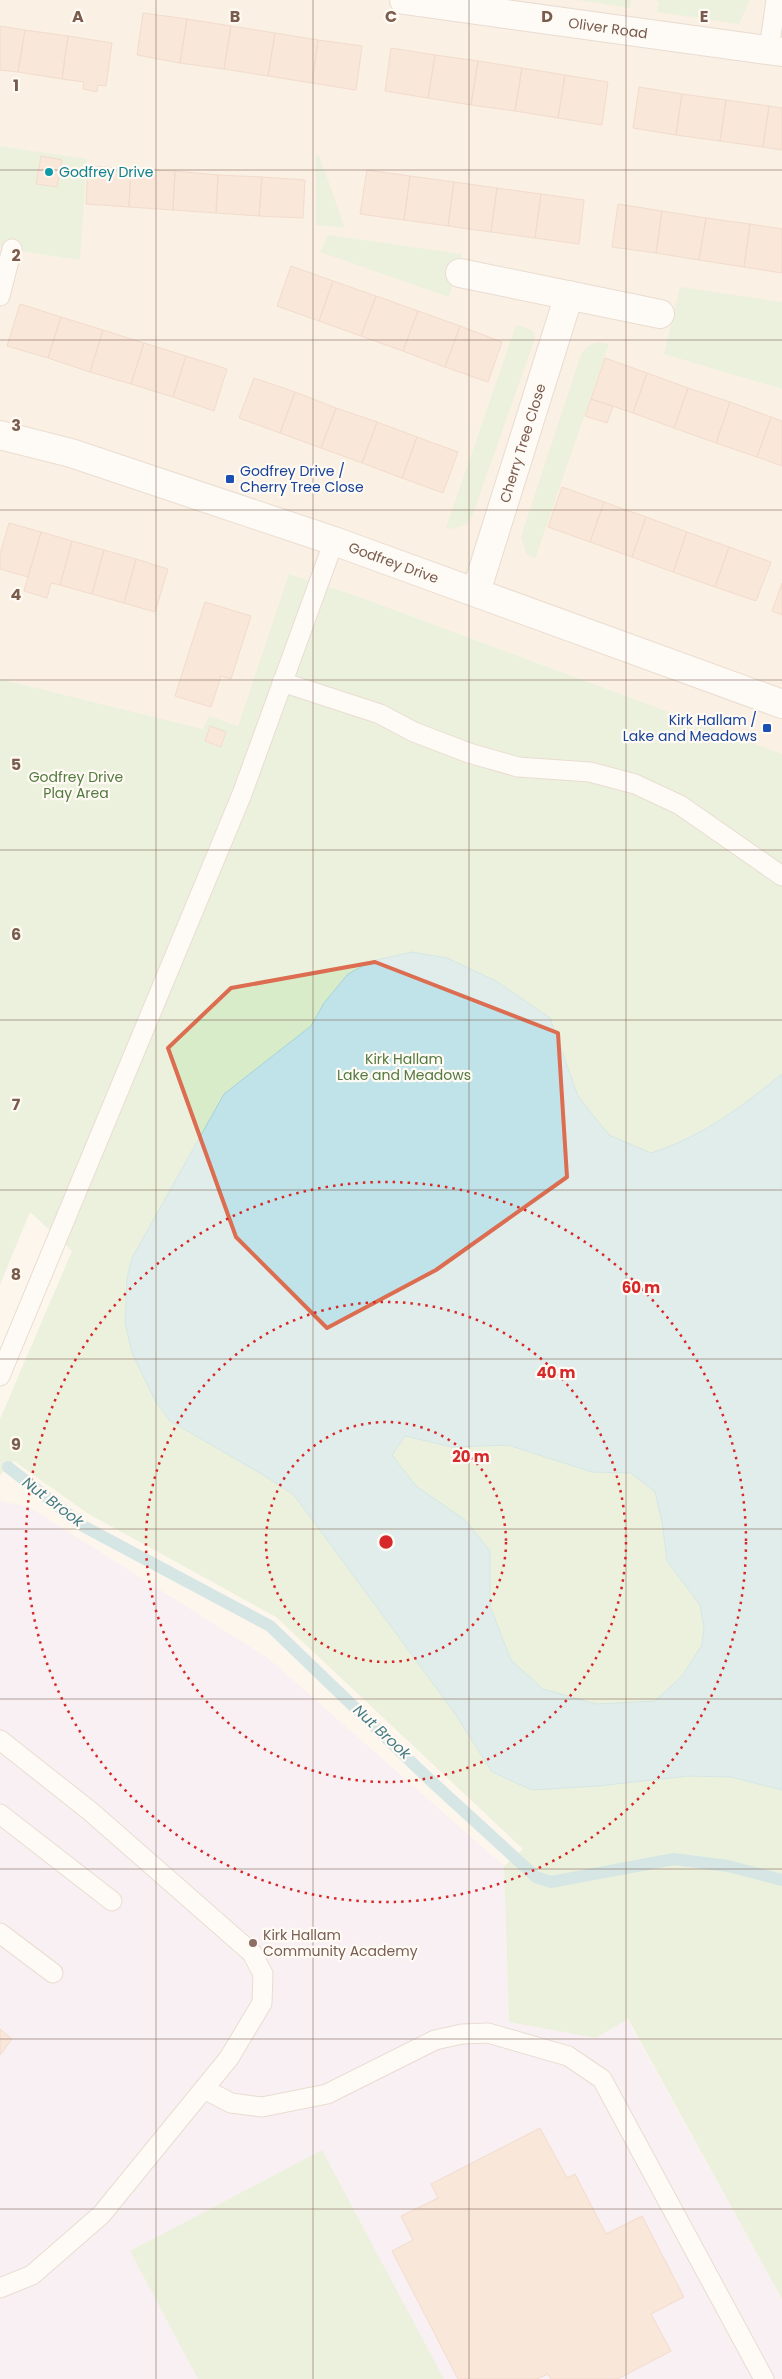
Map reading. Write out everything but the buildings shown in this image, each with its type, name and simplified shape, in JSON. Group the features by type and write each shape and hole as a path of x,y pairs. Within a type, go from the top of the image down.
{"street":[{"name":"Oliver Road","path":"404,0 775,51"},
{"path":"460,273 660,314"},
{"name":"Cherry Tree Close","path":"476,592 570,295"},
{"name":"Godfrey Drive","path":"0,435 71,453 334,541 782,704"}],"lane":[{"path":"775,51 776,0"},
{"path":"0,296 12,250"},
{"path":"0,1376 238,803 334,541"},
{"path":"282,682 380,714 414,732 518,767 590,772 635,784 680,806 782,876"},
{"path":"0,1740 90,1811 252,1954 263,1974 262,2003 229,2058 101,2215 32,2275 0,2288"},
{"path":"0,1814 112,1901"},
{"path":"0,1933 53,1973"},
{"path":"204,2089 231,2103 262,2107 326,2094 435,2040 462,2034 488,2032 568,2056 602,2079 764,2379"}],"highlighted area":[{"path":"375,962 558,1033 567,1177 436,1270 327,1328 236,1237 168,1048 231,988"}],"shaded area":[{"path":"0,0 782,0 782,754 357,596 290,574 238,726 209,716 204,729 0,679"},
{"name":"Kirk Hallam Community Academy","path":"0,1501 29,1507 268,1658 504,1866 509,2022 627,2019 782,2299 782,2379 0,2379"}],"green space":[{"path":"578,0 631,0 630,8"},
{"path":"655,0 750,0 739,24 657,12 659,2"},
{"path":"0,146 87,159 80,260 0,248"},
{"path":"316,155 319,155 345,228 316,225"},
{"path":"328,235 462,254 449,297 320,252"},
{"path":"680,287 782,302 782,389 664,354"},
{"path":"516,325 530,329 535,333 535,338 473,514 462,526 446,528"},
{"path":"597,342 609,344 535,559 526,553 521,537 581,354 588,346"},
{"name":"Kirk Hallam Lake and Meadows","path":"289,574 357,596 782,754 782,2299 628,2019 596,2038 509,2022 504,1866 523,1849 276,1617 87,1513 14,1461 0,1475 0,1419 72,1251 30,1212 0,1285 0,679 203,729 209,716 238,726"},
{"path":"322,2150 444,2379 198,2379 130,2251"}],"water":[{"path":"412,952 447,958 496,981 550,1018 578,1096 609,1135 651,1153 704,1130 736,1109 782,1074 782,1790 731,1777 688,1776 598,1786 532,1790 492,1772 454,1712 294,1495 170,1421 156,1402 132,1353 125,1322 127,1278 132,1258 224,1094 311,1026 324,1003 348,974 372,961","holes":["405,1436 452,1447 508,1445 592,1472 631,1473 655,1492 662,1522 667,1561 700,1605 704,1628 702,1645 682,1676 655,1701 596,1704 543,1689 511,1660 490,1606 490,1551 465,1520 416,1486 392,1455"]}],"waterway":[{"name":"Nut Brook","path":"8,1467 83,1526 270,1626 429,1779 536,1877 551,1882 674,1859 728,1866 782,1880"}],"place":[{"name":"Godfrey Drive","path":"49,172"},
{"name":"Godfrey Drive / Cherry Tree Close","path":"230,479"},
{"name":"Kirk Hallam / Lake and Meadows","path":"767,728"},
{"name":"Kirk Hallam Community Academy","path":"253,1943"}],"park label":[{"name":"Godfrey Drive Play Area","path":"76,786"}]}
